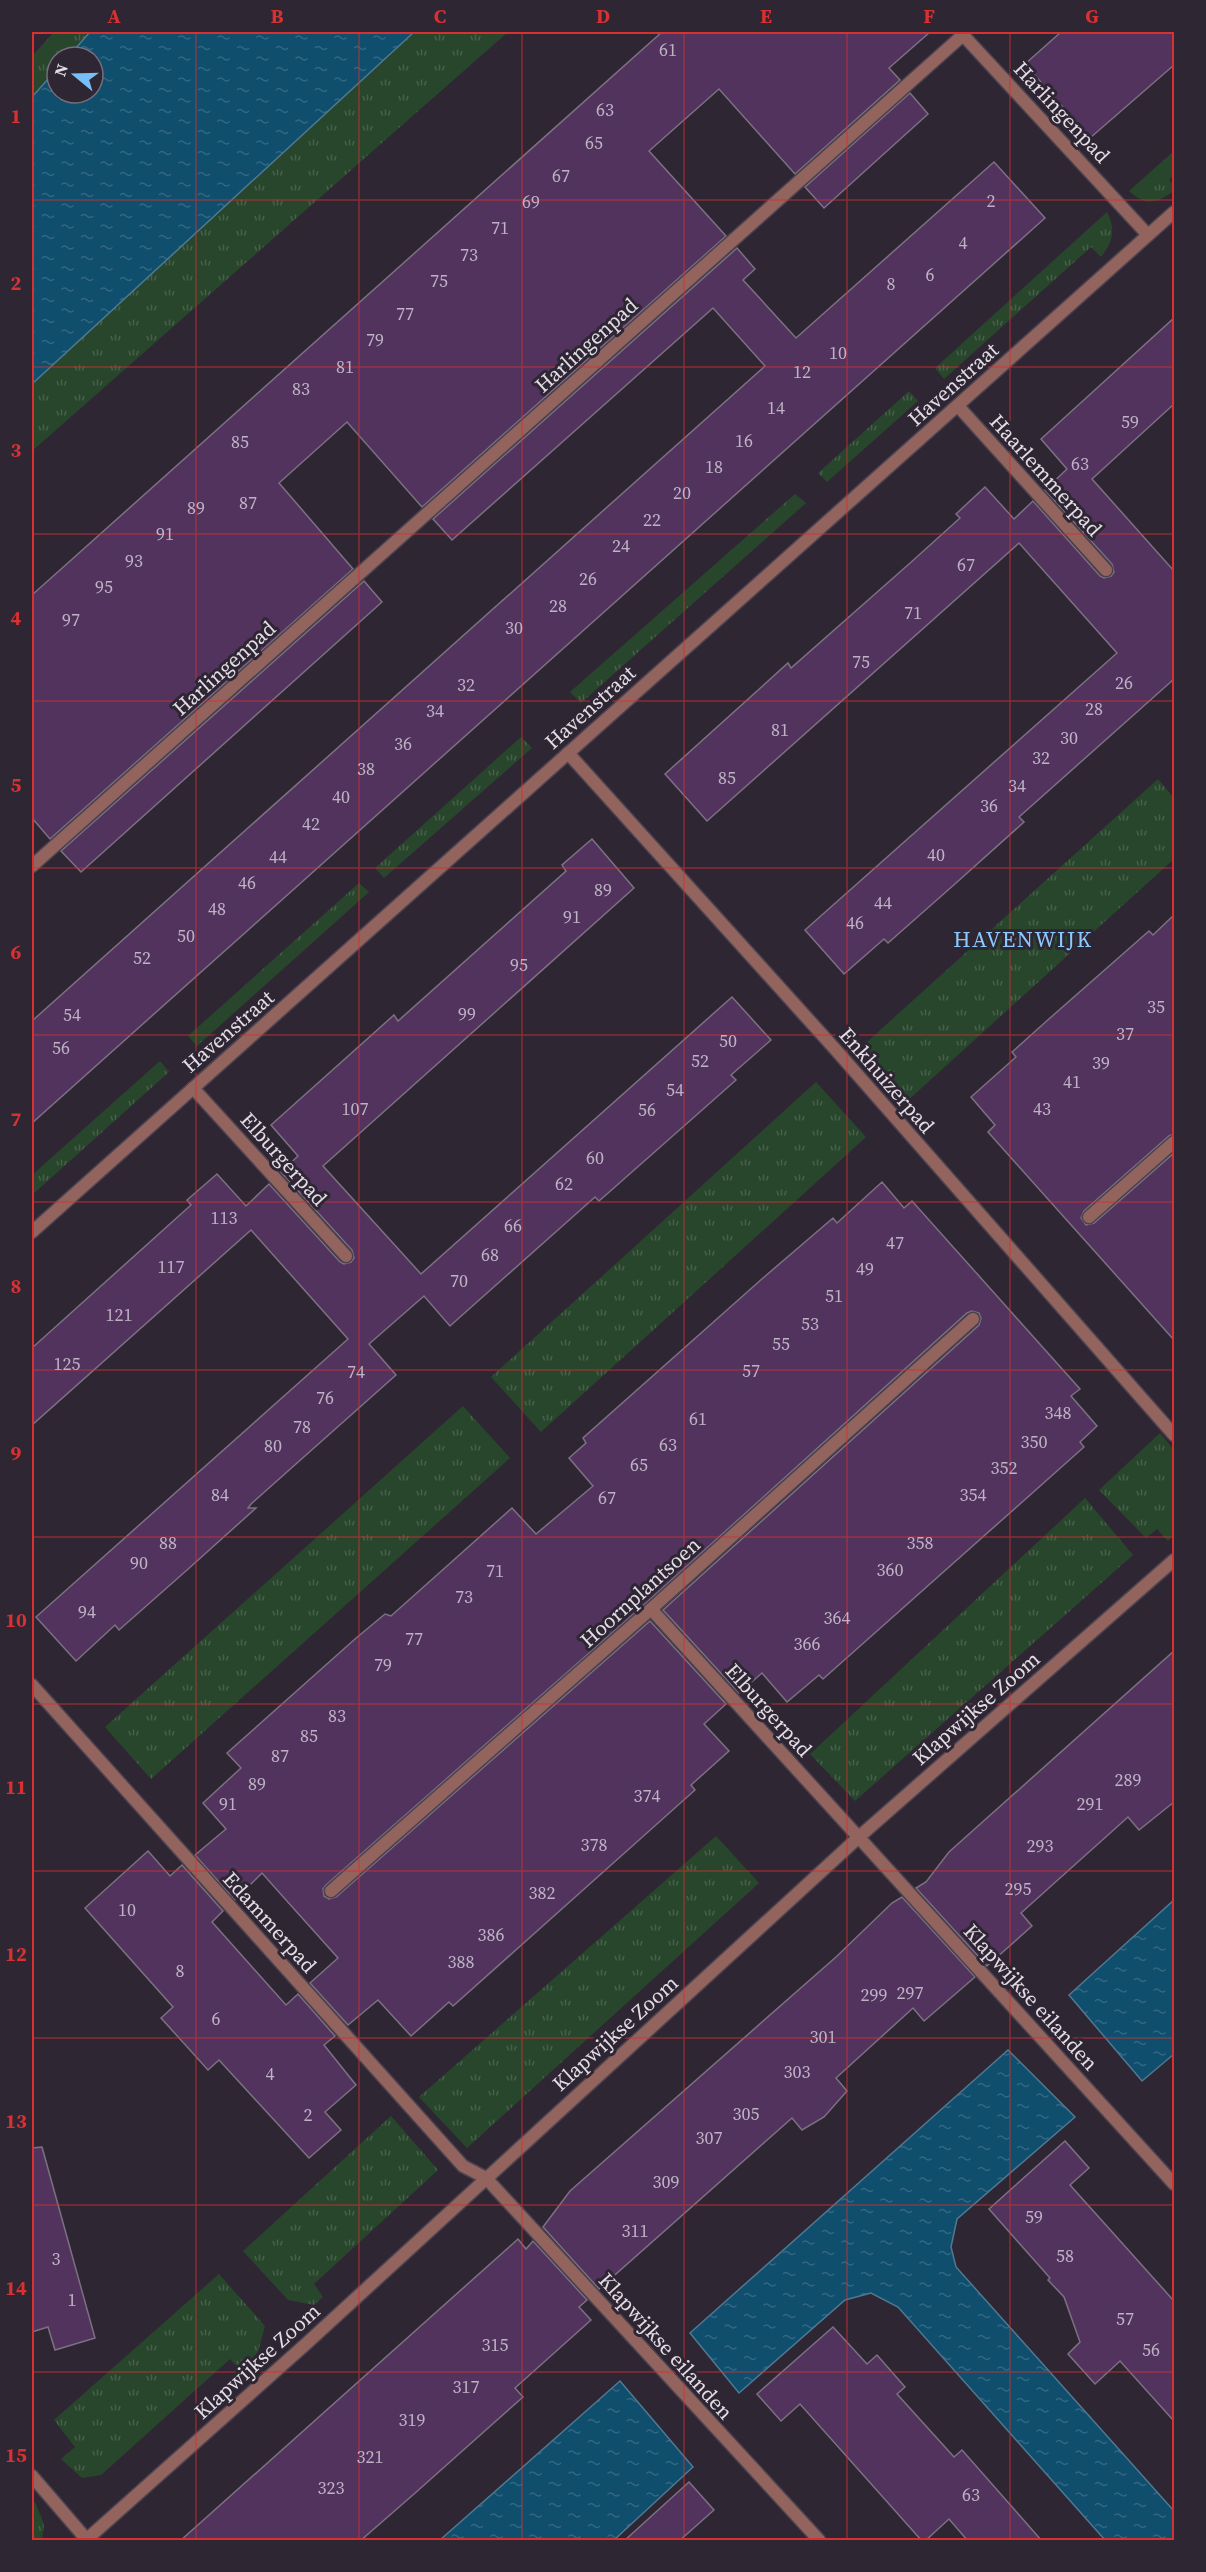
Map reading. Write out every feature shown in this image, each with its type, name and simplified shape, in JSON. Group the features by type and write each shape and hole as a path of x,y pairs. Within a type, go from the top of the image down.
{"street":[{"name":"Harlingenpad","path":"32,866 963,35 1148,235"},
{"name":"Havenstraat","path":"32,1232 1174,212"},
{"name":"Haarlemmerpad","path":"958,406 1106,570"},
{"name":"Enkhuizerpad","path":"568,753 835,1049 1174,1435"},
{"name":"Elburgerpad","path":"193,1088 346,1256"},
{"path":"1089,1217 1174,1142"},
{"name":"Hoornplantsoen","path":"331,1891 651,1610 973,1319"},
{"name":"Klapwijkse Zoom","path":"86,2540 307,2343 860,1836 1174,1560"},
{"name":"Elburgerpad","path":"651,1610 860,1836"},
{"name":"Edammerpad","path":"32,1685 463,2166 486,2178"},
{"name":"Klapwijkse eilanden","path":"860,1836 1174,2184"},
{"name":"Klapwijkse eilanden","path":"486,2178 819,2541"},
{"path":"32,2476 86,2540"}],"green space":[{"path":"54,32 90,32 79,45 45,45 45,82 32,97 32,56"},
{"path":"414,32 508,32 32,451 32,384"},
{"path":"1174,151 1174,175 1169,180 1174,186 1174,191 1152,202 1141,199 1129,191"},
{"path":"1107,212 1112,224 1112,235 1101,257 1091,247 944,379 935,368"},
{"path":"909,391 918,401 827,482 818,473"},
{"path":"795,494 806,503 581,703 570,692"},
{"path":"521,737 532,748 384,878 375,868"},
{"path":"1158,779 1174,798 1174,859 905,1103 857,1051"},
{"path":"359,883 369,892 197,1046 188,1036"},
{"path":"160,1061 169,1072 32,1195 32,1175"},
{"path":"816,1082 866,1137 541,1432 491,1377"},
{"path":"463,1406 510,1458 151,1779 105,1727"},
{"path":"1160,1433 1174,1450 1174,1535 1168,1541 1157,1529 1146,1538 1099,1490"},
{"path":"1085,1498 1133,1555 855,1801 810,1754"},
{"path":"716,1836 759,1883 467,2148 419,2097"},
{"path":"391,2116 438,2170 314,2284 323,2297 314,2305 288,2300 243,2251"},
{"path":"219,2274 265,2326 258,2352 241,2371 230,2359 101,2475 82,2478 61,2459 75,2447 54,2420"},
{"path":"35,2502 44,2524 42,2540 32,2540 32,2505"}],"water":[{"path":"90,32 414,32 32,384 32,97 45,82 45,105 105,105 105,45 79,45"},
{"path":"1174,1900 1174,2054 1142,2081 1069,1995"},
{"path":"1008,2050 1075,2117 957,2219 951,2247 956,2267 1174,2511 1174,2540 1105,2540 898,2307 871,2293 845,2300 739,2393 690,2333"},
{"path":"620,2381 693,2467 614,2540 440,2540"}],"building":[{"path":"662,32 930,32 889,68 900,80 795,174 719,89 649,151 726,236 422,507 347,422 279,483 353,569 50,839 32,818 32,595"},
{"path":"1061,32 1174,32 1174,65 1090,138 1025,64"},
{"path":"910,93 928,114 824,208 805,187"},
{"path":"994,162 1045,218 32,1123 32,1021 765,366 713,308 452,540 433,519 737,248 755,269 743,280 796,338"},
{"path":"1174,318 1174,404 1092,479 1174,571 1174,679 1019,817 1024,822 956,883 888,943 884,939 844,974 805,930 1117,653 1019,543 707,821 665,774 788,663 791,668 909,564 960,518 956,514 985,487 1014,519 1033,501 1100,576 1104,578 1111,576 1114,572 1112,564 1045,490 1067,469 1041,439"},
{"path":"364,581 382,602 81,872 61,851"},
{"path":"592,839 634,888 323,1166 421,1274 732,997 771,1040 731,1075 736,1080 599,1201 595,1197 450,1326 424,1296 369,1344 396,1375 251,1504 248,1508 256,1508 187,1570 119,1630 115,1625 76,1661 36,1617 348,1339 251,1230 32,1425 32,1348 191,1205 187,1200 217,1174 246,1206 269,1184 340,1262 344,1264 351,1262 354,1258 352,1250 281,1172 298,1156 271,1125 394,1015 398,1021 566,871 562,865"},
{"path":"1174,915 1174,1134 1084,1211 1081,1218 1086,1225 1094,1223 1174,1153 1174,1340 988,1132 995,1125 971,1097 1016,1057 1012,1052 1149,931 1153,935"},
{"path":"882,1182 904,1208 912,1201 1080,1389 1071,1396 1097,1426 1080,1442 1084,1447 823,1679 819,1675 787,1702 762,1673 739,1693 663,1610 979,1325 981,1318 979,1313 972,1311 967,1313 646,1603 326,1885 323,1889 324,1896 329,1899 336,1897 650,1621 726,1704 704,1724 729,1751 691,1785 695,1790 453,2006 449,2002 411,2036 378,2000 348,2025 310,1983 338,1958 262,1873 235,1900 195,1855 226,1829 203,1803 241,1768 227,1753 355,1639 385,1614 391,1616 512,1508 536,1534 593,1486 569,1458 586,1443 583,1438 833,1218 837,1223"},
{"path":"1174,1651 1174,1802 1139,1830 1128,1817 1021,1913 1032,1926 987,1966 916,1888 926,1882 949,1852"},
{"path":"148,1851 170,1876 182,1865 223,1911 212,1922 286,2005 298,1994 335,2036 324,2045 356,2085 325,2112 341,2130 309,2158 219,2060 208,2070 161,2018 173,2007 85,1908"},
{"path":"902,1897 975,1977 924,2021 913,2008 836,2078 847,2091 824,2117 802,2130 792,2118 599,2289 543,2227 570,2191 836,1957 892,1903"},
{"path":"1065,2141 1089,2168 1070,2185 1174,2301 1174,2421 1120,2361 1095,2384 1068,2354 1080,2342 1064,2297 989,2209"},
{"path":"42,2147 95,2338 55,2350 48,2327 32,2332 32,2148"},
{"path":"518,2239 526,2249 533,2241 587,2300 579,2307 591,2320 515,2388 523,2397 360,2541 180,2541"},
{"path":"833,2327 867,2364 877,2355 905,2387 897,2394 954,2457 962,2450 1042,2541 968,2541 949,2519 925,2541 922,2541 800,2404 781,2421 757,2394"},
{"path":"689,2482 714,2510 679,2541 624,2541"}],"district":[{"name":"HAVENWIJK","path":"1023,939"}]}
